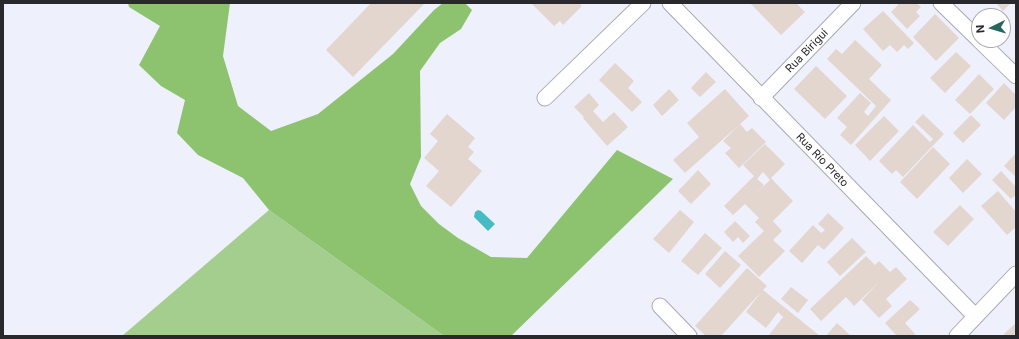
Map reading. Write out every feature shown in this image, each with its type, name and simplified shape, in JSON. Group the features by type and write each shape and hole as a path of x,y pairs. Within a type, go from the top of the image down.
{"street":[{"path":"545,98 643,3"},
{"name":"Rua Río Preto","path":"670,3 974,316"},
{"name":"Rua Birigui","path":"761,98 853,3"},
{"path":"941,3 971,32"},
{"path":"987,48 1016,76"},
{"path":"957,336 974,316 1016,274"},
{"path":"660,306 689,336"}],"green space":[{"path":"128,3 230,3 223,56 238,106 271,131 318,114 393,54 434,10 443,3 465,3 472,10 461,29 440,43 420,71 421,157 410,184 421,206 439,224 458,238 491,257 527,258 617,150 673,179 511,336 444,336 269,210 243,178 198,155 177,133 185,100 161,86 139,65 160,26 129,7"},
{"path":"269,210 444,336 122,336"}],"water":[{"path":"478,210 495,224 488,231 474,217 475,212"}],"building":[{"path":"371,3 425,3 353,77 326,50"},
{"path":"531,3 579,3 582,6 563,25 560,21 554,26"},
{"path":"750,3 796,3 805,12 781,35"},
{"path":"897,3 916,3 921,7 916,12 920,16 907,29 891,12 898,5"},
{"path":"996,3 1011,3 1006,8 1000,8"},
{"path":"883,11 914,43 908,49 904,45 897,52 890,45 883,51 863,29"},
{"path":"935,14 959,38 936,61 913,37"},
{"path":"855,40 882,65 869,79 891,100 851,145 840,135 847,127 837,118 860,93 871,103 864,112 868,116 876,106 827,59 836,49 842,54"},
{"path":"956,52 971,66 945,93 930,78"},
{"path":"615,63 634,81 628,88 642,102 632,112 599,80"},
{"path":"816,66 847,96 825,119 794,89"},
{"path":"706,72 716,82 700,97 691,88"},
{"path":"979,74 994,89 970,114 955,100"},
{"path":"1004,83 1016,95 1016,107 1004,120 986,103"},
{"path":"669,89 679,100 662,116 653,105"},
{"path":"725,89 749,116 685,173 673,160 699,137 687,123"},
{"path":"589,93 599,105 593,111 603,122 614,112 628,127 607,146 574,107"},
{"path":"447,114 475,138 468,147 474,152 468,159 482,171 451,207 426,186 439,171 424,158 438,141 430,134"},
{"path":"923,114 944,134 903,177 896,170 892,174 879,161 913,125 930,142 933,139 915,122"},
{"path":"971,115 981,125 963,143 953,133"},
{"path":"884,116 899,131 870,161 855,145"},
{"path":"740,124 747,132 752,128 766,142 739,168 725,153 731,148 723,141"},
{"path":"765,144 785,164 771,178 793,201 773,221 782,231 773,240 785,251 759,277 738,256 764,231 755,222 759,218 745,204 733,215 724,206 754,176 743,165","holes":["763,172 770,180 753,196 764,185 757,179"]},
{"path":"933,147 950,164 917,199 900,182"},
{"path":"1015,154 1016,155 1016,177 1004,166"},
{"path":"967,159 982,174 963,193 949,178"},
{"path":"698,170 711,184 691,204 678,191"},
{"path":"1001,171 1016,187 1016,195 1011,199 992,180"},
{"path":"998,191 1016,212 1016,227 1007,235 981,206"},
{"path":"960,205 974,219 948,246 933,232"},
{"path":"680,210 694,222 669,253 653,239"},
{"path":"828,213 844,228 824,250 818,245 802,263 789,251 813,225 821,233 825,230 818,224"},
{"path":"735,221 750,236 743,243 738,237 733,242 724,232"},
{"path":"705,233 722,248 698,275 681,261"},
{"path":"852,238 866,252 840,276 827,262"},
{"path":"725,251 741,265 720,288 705,274"},
{"path":"866,256 875,265 879,261 890,272 896,267 907,279 886,299 892,306 879,318 862,300 879,282 854,306 846,297 821,321 810,309"},
{"path":"747,268 767,286 763,290 820,336 770,336 769,335 783,317 778,312 766,328 746,312 761,292 721,336 706,336 695,326"},
{"path":"791,287 808,300 798,313 781,299"},
{"path":"910,300 920,309 905,323 915,334 913,336 897,336 885,323"},
{"path":"837,323 851,336 826,336"},
{"path":"1016,323 1016,336 1005,336 1004,334"}]}
